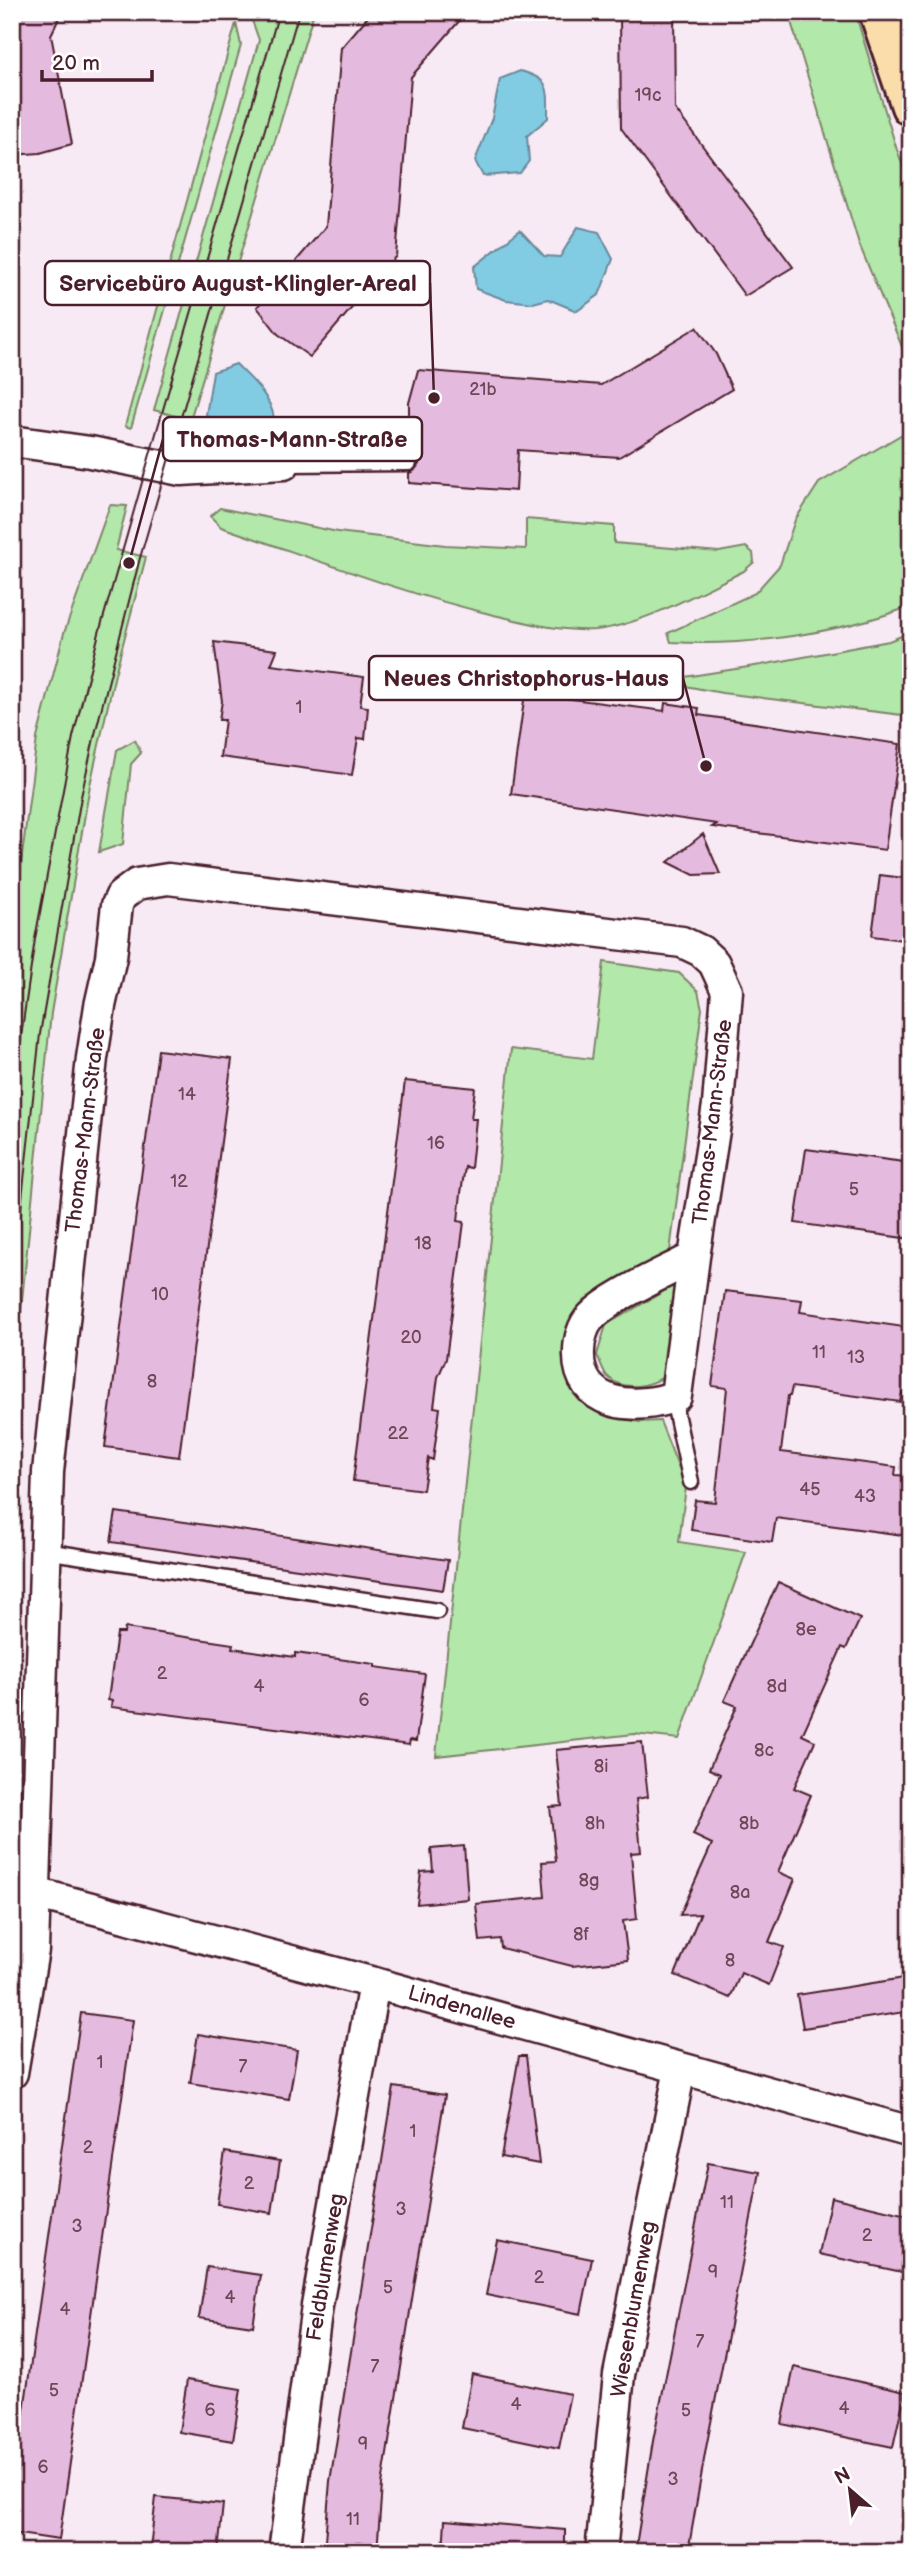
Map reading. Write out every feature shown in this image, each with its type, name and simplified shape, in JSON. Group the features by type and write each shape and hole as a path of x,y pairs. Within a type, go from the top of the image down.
{"highway":[{"path":"879,12 911,106"}],"street":[{"path":"12,441 90,452 181,470 284,464"},
{"name":"Thomas-Mann-Straße","path":"12,2073 33,1950 24,1890 35,1842 48,1472 92,1058 111,957 117,905 121,896 137,884 169,879 682,942 701,951 714,963 727,991 718,1105 676,1396"},
{"path":"676,1396 659,1403 635,1406 608,1399 594,1390 579,1367 580,1337 590,1318 608,1303 694,1257"},
{"name":"Lindenallee","path":"24,1890 374,1983 911,2132"},
{"name":"Feldblumenweg","path":"284,2552 317,2306 374,1983"},
{"name":"Wiesenblumenweg","path":"601,2552 619,2375 680,2069"}],"lane":[{"path":"284,464 409,463"},
{"path":"676,1396 676,1413 691,1482"},
{"path":"45,1551 437,1611"}],"green space":[{"path":"249,12 314,12 190,420 154,410 259,40"},
{"path":"788,12 855,12 897,150 911,186 911,368 859,244"},
{"path":"236,23 241,45 131,428 125,426"},
{"path":"911,429 911,606 854,624 792,636 730,642 671,642 668,633 755,593 780,565 795,520 819,483"},
{"path":"110,505 127,506 116,550 146,557 115,674 90,785 51,1013 12,1399 12,934 37,738 64,633"},
{"path":"220,508 338,532 445,545 526,549 526,519 614,526 614,543 719,552 746,547 753,553 754,562 744,571 632,622 595,630 555,628 456,605 388,585 221,527 210,516"},
{"path":"911,632 911,716 722,693 659,681 889,641"},
{"path":"135,740 141,753 131,764 123,844 99,852 117,750"},
{"path":"604,962 679,973 698,991 702,1009 670,1251 600,1289 581,1305 567,1330 565,1359 574,1390 605,1415 639,1422 660,1421 686,1487 679,1542 746,1552 679,1739 634,1734 436,1756 511,1049 592,1059"},
{"path":"673,1286 682,1288 667,1374 645,1385 629,1386 613,1381 607,1376 597,1355 606,1325"}],"water":[{"path":"520,71 537,78 546,86 548,118 527,136 529,161 520,173 483,176 475,161 492,118 500,79"},
{"path":"578,227 599,232 613,259 599,295 577,311 548,299 533,303 506,300 476,289 474,267 520,230 544,256 560,257"},
{"path":"236,364 264,395 274,418 222,426 206,415 213,372"}],"building":[{"path":"12,12 62,12 51,35 72,144 40,153 12,155"},
{"path":"372,12 467,12 411,77 396,256 310,357 278,334 257,307 326,226 341,48"},
{"path":"620,12 674,12 675,109 793,267 745,296 621,128"},
{"path":"697,327 716,354 732,389 619,457 518,450 516,491 409,483 409,473 419,464 417,458 409,453 409,403 418,370 601,385"},
{"path":"214,642 277,650 271,665 364,677 360,706 368,707 365,739 358,738 352,775 220,757 225,720 219,720 222,701"},
{"path":"525,693 664,711 665,703 699,708 698,715 900,744 885,850 712,827 717,824 511,794"},
{"path":"703,834 720,874 694,875 668,862"},
{"path":"880,875 911,879 911,941 872,936"},
{"path":"158,1050 232,1059 179,1457 105,1447"},
{"path":"405,1081 475,1088 471,1119 476,1119 471,1168 465,1167 458,1221 464,1222 446,1359 438,1377 434,1407 440,1408 433,1460 428,1458 423,1490 353,1481"},
{"path":"806,1149 911,1163 911,1239 795,1223"},
{"path":"725,1291 802,1300 800,1312 911,1328 911,1394 902,1393 900,1402 792,1387 788,1396 781,1452 896,1467 895,1475 911,1476 911,1536 776,1518 772,1542 691,1530 695,1500 715,1502 727,1388 712,1386"},
{"path":"116,1512 448,1560 443,1590 111,1542"},
{"path":"778,1582 860,1619 846,1649 842,1647 802,1735 815,1741 794,1788 811,1795 778,1872 795,1879 769,1942 784,1947 769,1985 741,1973 730,1998 675,1975 700,1914 680,1915 712,1844 693,1835 720,1774 709,1769 737,1706 724,1701"},
{"path":"125,1628 233,1644 232,1648 295,1657 295,1653 425,1674 416,1741 410,1740 409,1745 111,1707 112,1701 108,1700 117,1633 124,1633"},
{"path":"642,1742 648,1797 636,1799 641,1852 631,1853 637,1919 623,1921 628,1960 572,1966 501,1948 500,1939 480,1941 476,1904 545,1897 542,1862 556,1861 550,1807 562,1806 556,1750"},
{"path":"464,1846 468,1899 417,1904 421,1872 433,1871 431,1849"},
{"path":"911,1977 911,2011 803,2028 797,1995"},
{"path":"81,2013 133,2020 59,2540 12,2533 12,2494"},
{"path":"198,2034 297,2050 289,2099 190,2083"},
{"path":"519,2056 526,2056 539,2164 501,2157"},
{"path":"394,2087 445,2095 382,2485 377,2552 324,2552 330,2481"},
{"path":"225,2152 280,2161 272,2213 217,2204"},
{"path":"708,2163 760,2172 688,2552 635,2552 653,2441"},
{"path":"831,2197 911,2216 911,2274 819,2254"},
{"path":"497,2240 592,2259 581,2314 486,2295"},
{"path":"207,2267 261,2275 253,2326 199,2318"},
{"path":"794,2367 905,2392 893,2447 782,2424"},
{"path":"472,2374 570,2394 559,2448 462,2428"},
{"path":"187,2380 241,2389 233,2441 179,2432"},
{"path":"156,2497 223,2504 218,2552 150,2550"},
{"path":"445,2520 565,2530 565,2552 443,2552"}],"tram line":[{"path":"12,1099 35,939 73,737 99,633 279,12"},
{"path":"12,1290 40,1034 81,797 94,738 140,558 299,12"}],"place":[{"name":"Servicebüro August-Klingler-Areal","path":"434,398"},
{"name":"Thomas-Mann-Straße","path":"129,563"},
{"name":"Neues Christophorus-Haus","path":"706,766"}]}
